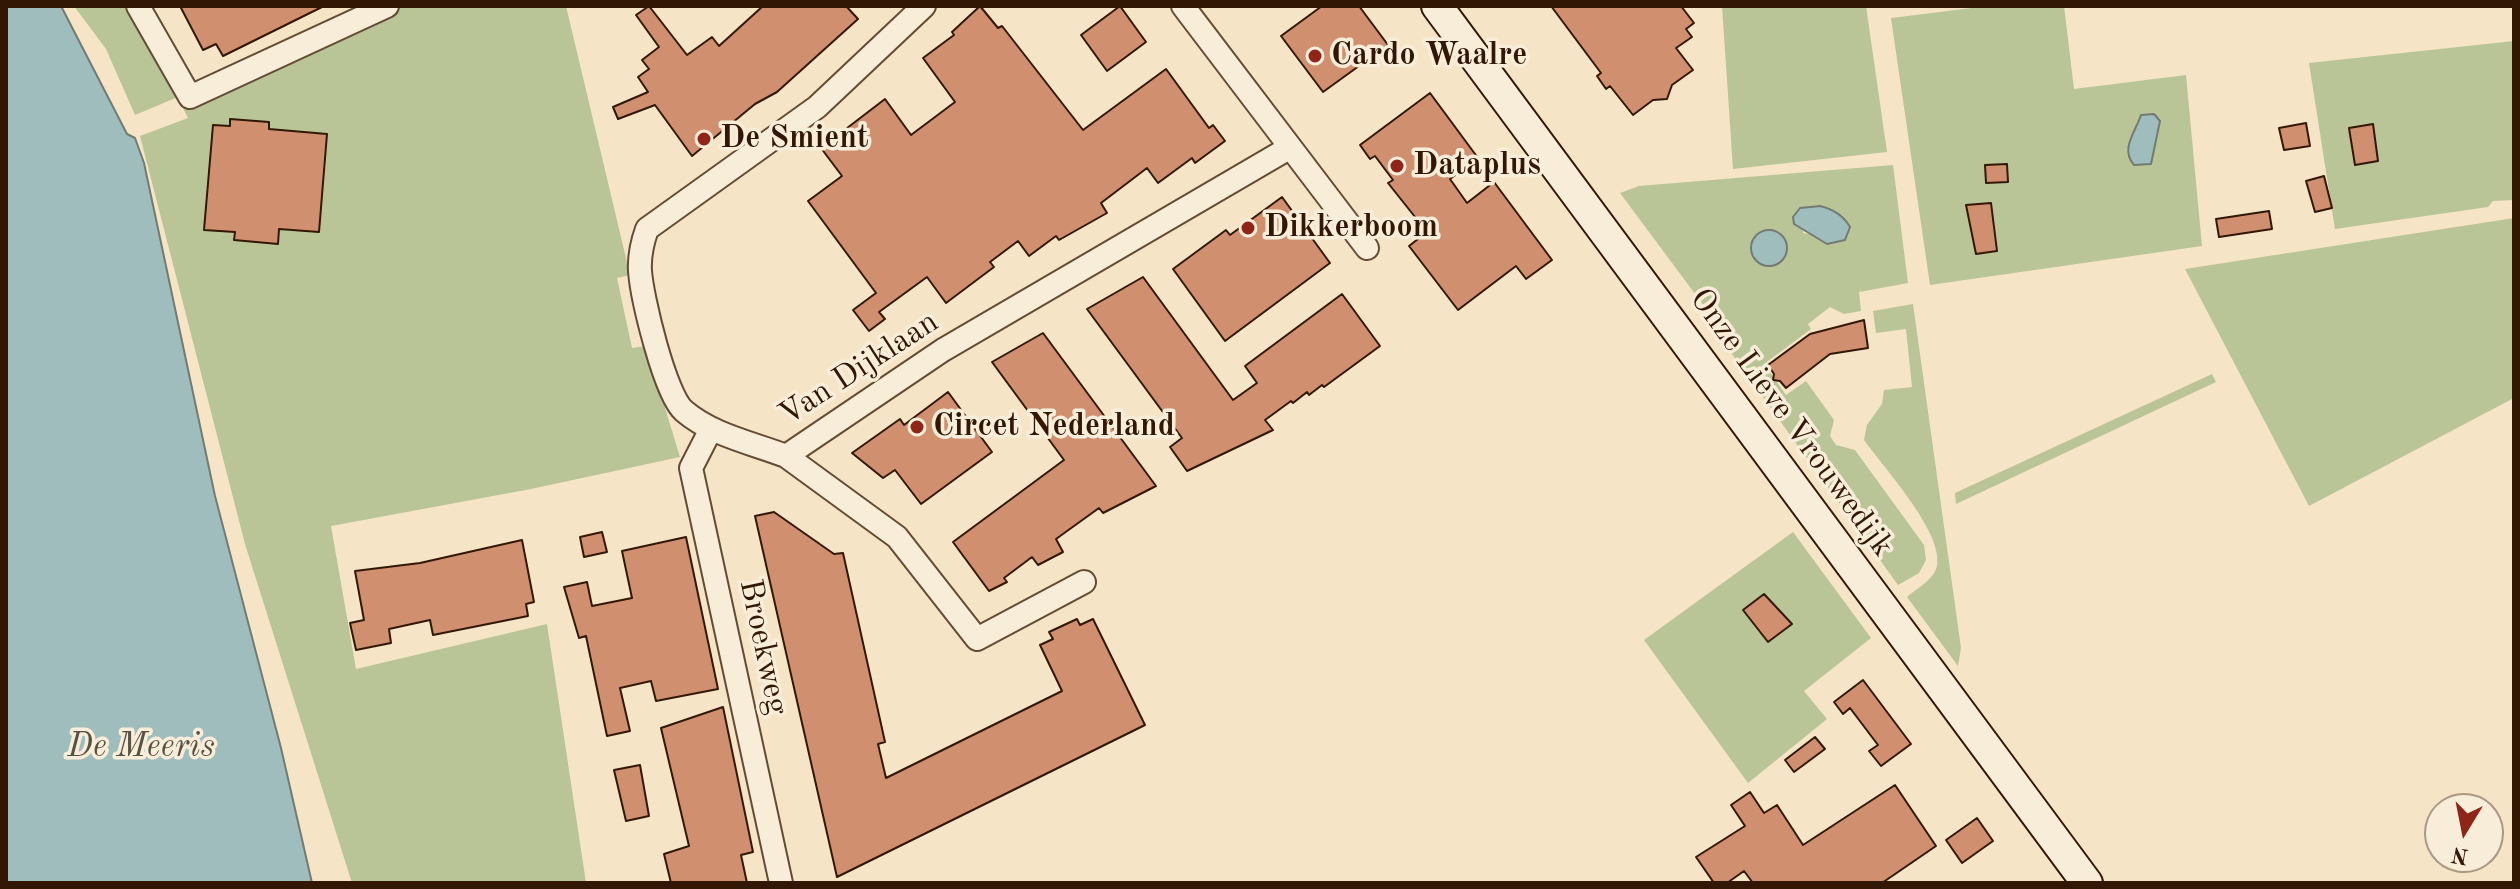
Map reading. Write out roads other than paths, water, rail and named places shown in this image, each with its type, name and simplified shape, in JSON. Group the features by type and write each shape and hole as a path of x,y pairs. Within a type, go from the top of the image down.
{"main road":[{"name":"Onze Lieve Vrouwedijk","path":"1437,6 2087,883"}],"street":[{"path":"138,6 190,97 383,7"},
{"name":"Van Dijklaan","path":"924,6 817,107 647,229 640,248 640,273 667,386 682,410 711,429 786,456 943,350 1289,148"},
{"path":"1183,6 1367,248"},
{"name":"Broekweg","path":"711,429 691,468 781,883"},
{"path":"786,456 897,537 977,639 1084,582"}],"water":[{"name":"De Meeris","path":"6,6 61,6 127,134 135,138 144,163 215,496 281,748 312,883 6,883"},
{"path":"2154,114 2160,121 2151,164 2134,165 2128,153 2130,141 2141,115"},
{"path":"1820,206 1837,213 1850,227 1845,240 1827,244 1794,224 1793,217 1800,208"},
{"path":"1769,230 1782,235 1787,248 1782,261 1769,266 1756,261 1751,248 1756,235"}],"place":[{"name":"Cardo Waalre","path":"1315,56"},
{"name":"De Smient","path":"704,139"},
{"name":"Dataplus","path":"1397,166"},
{"name":"Dikkerboom","path":"1248,228"},
{"name":"Circet Nederland","path":"917,427"}]}
